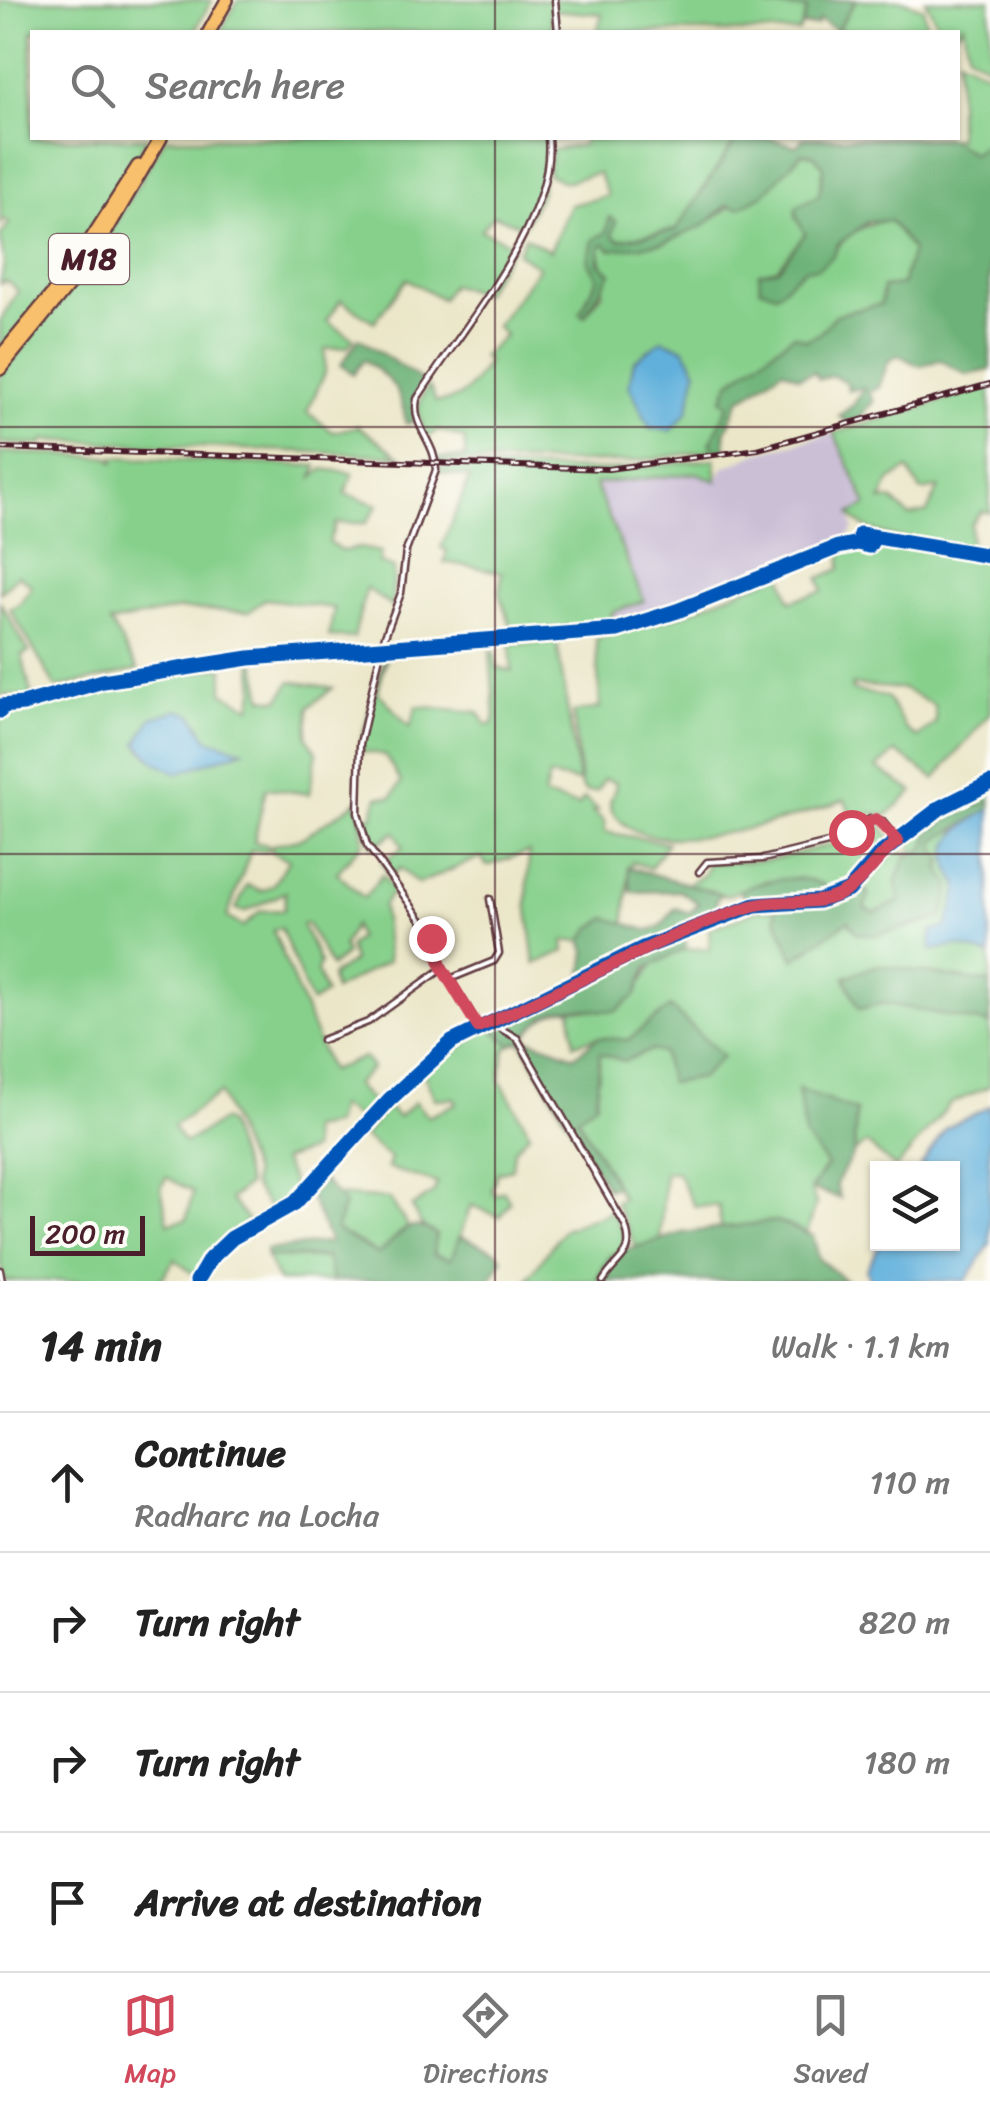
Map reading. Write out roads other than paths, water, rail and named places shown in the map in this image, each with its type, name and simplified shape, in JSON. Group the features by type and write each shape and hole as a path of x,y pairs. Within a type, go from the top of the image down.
{"highway":[{"path":"213,30 231,0"},
{"name":"M18","path":"0,357 94,238 156,140"},
{"name":"M18","path":"0,369 90,259 156,140"}],"main road":[{"path":"0,706 157,671 284,654 617,630 858,542 864,532 873,539 924,542 990,556"},
{"path":"197,1281 219,1249 244,1230 295,1203 389,1100 452,1042 643,948 755,906 819,901 849,890 871,862 940,808 990,782"}],"street":[{"path":"554,0 558,30"},
{"path":"478,1027 442,968 423,922 378,862 360,826 360,744 382,648 400,592 406,551 436,470 434,454 414,414 416,400 509,258 542,193 548,140"},
{"path":"699,872 707,862 775,857 832,842 870,820 882,821 898,841"},
{"path":"450,979 494,962 500,953 490,899"},
{"path":"322,1040 368,1022 442,968"},
{"path":"492,1022 517,1038 625,1225 631,1242 628,1252 604,1281"},
{"path":"0,1270 2,1281"}],"water":[{"path":"662,340 684,348 697,371 688,411 671,431 650,428 629,385 634,361"},
{"path":"177,710 193,715 207,739 243,750 178,773 154,761 137,743 152,718"},
{"path":"990,809 990,955 959,946 931,950 932,931 947,927 959,887 948,861 951,841"},
{"path":"990,1106 990,1244 966,1281 870,1281 866,1270 876,1251 960,1251 960,1161 924,1161 946,1128"}],"railway":[{"path":"0,448 608,469 758,449 990,384"}]}
